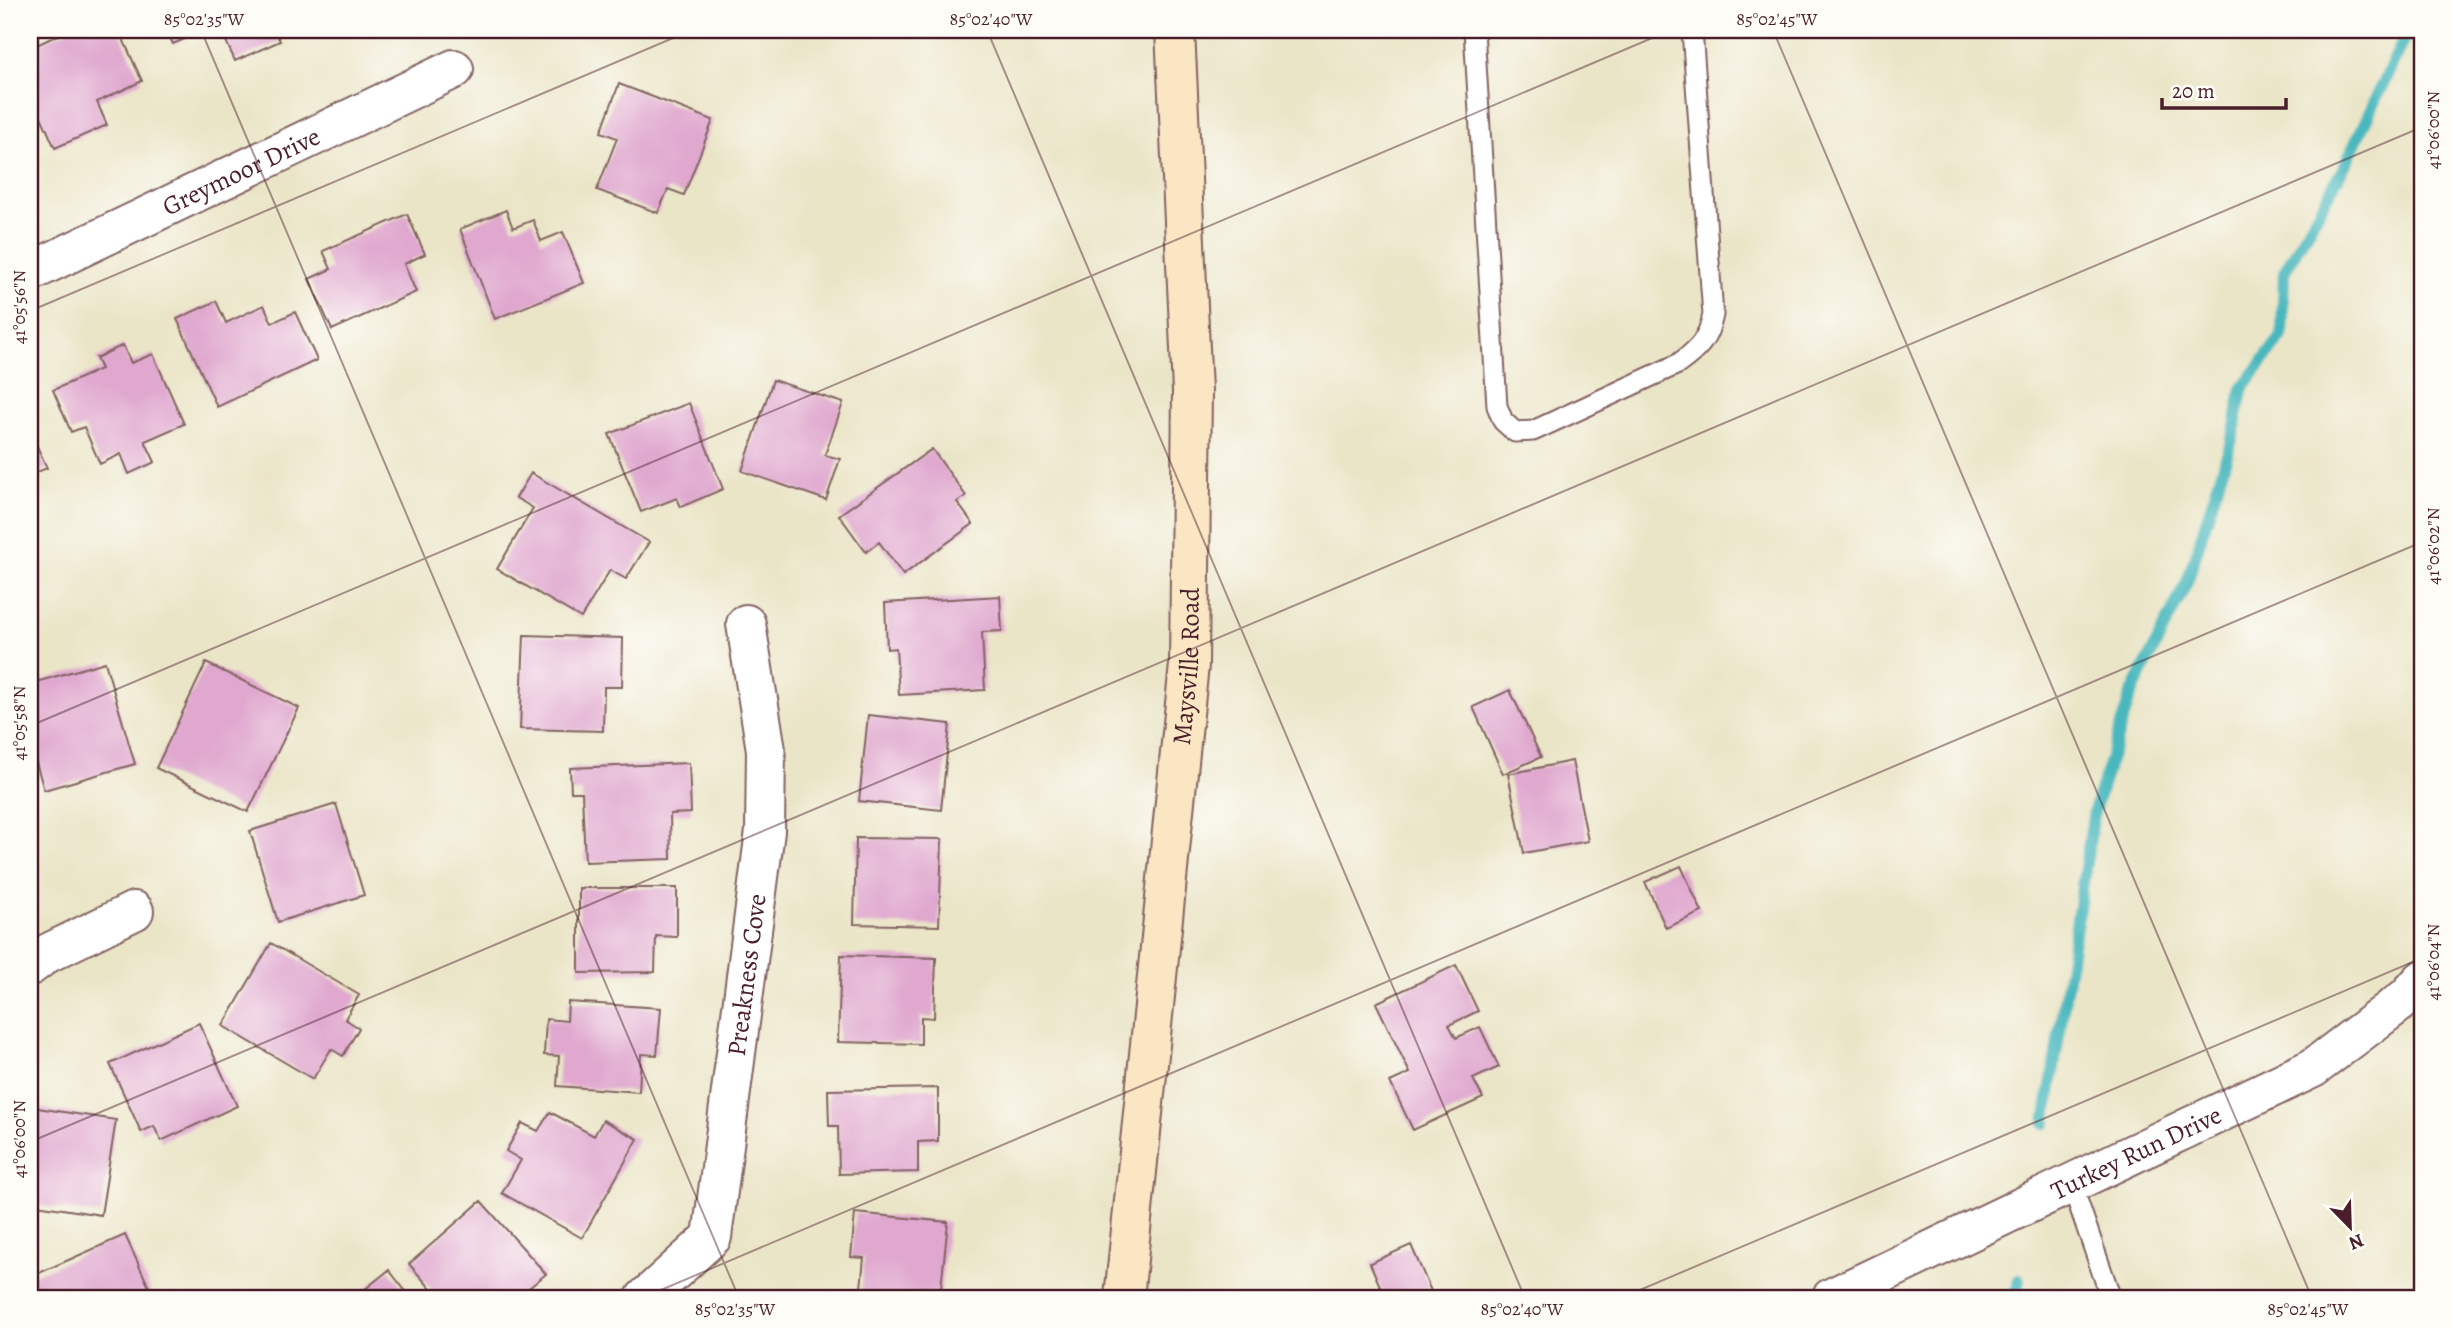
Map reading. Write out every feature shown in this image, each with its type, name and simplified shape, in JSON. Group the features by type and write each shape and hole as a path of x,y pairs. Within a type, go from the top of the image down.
{"main road":[{"name":"Maysville Road","path":"1124,1298 1189,665 1192,391 1175,30"}],"street":[{"name":"Greymoor Drive","path":"30,272 454,69"},
{"name":"Preakness Cove","path":"645,1298 712,1237 765,831 766,750 746,624"},
{"path":"30,967 46,954 134,911"},
{"name":"Turkey Run Drive","path":"1831,1298 2313,1068 2407,997 2422,980"}],"lane":[{"path":"1474,30 1497,406 1503,421 1515,432 1533,432 1678,364 1696,351 1708,336 1713,315 1692,30"},
{"path":"2071,1182 2111,1298"}],"building":[{"path":"69,30 119,30 142,81 97,102 107,125 55,148 30,92 30,48"},
{"path":"166,30 205,30 173,44"},
{"path":"221,30 275,30 280,41 235,61"},
{"path":"619,84 713,120 684,195 668,189 658,213 597,190 617,138 601,132"},
{"path":"506,210 513,228 533,220 541,241 563,232 584,283 495,319 460,229"},
{"path":"407,214 425,254 404,264 416,292 332,330 309,279 331,269 323,251"},
{"path":"216,301 226,323 264,305 272,323 295,312 317,360 217,407 177,319"},
{"path":"123,345 131,363 153,354 184,424 145,441 155,462 129,474 121,454 100,464 84,427 71,432 53,390 101,369 96,358"},
{"path":"773,380 843,403 825,455 840,459 826,500 742,471"},
{"path":"689,403 723,489 681,507 677,498 641,512 609,434"},
{"path":"30,431 47,468 30,475"},
{"path":"932,449 966,496 957,502 973,524 903,575 879,542 866,552 839,515"},
{"path":"531,473 649,542 626,579 610,570 581,618 497,569 533,508 516,498"},
{"path":"1000,596 1002,631 982,632 985,690 899,695 896,648 887,649 885,603"},
{"path":"524,635 623,638 622,687 604,687 603,731 520,729"},
{"path":"105,662 135,764 44,790 30,742 30,697 36,695 33,683"},
{"path":"206,663 299,708 248,812 156,768"},
{"path":"1510,690 1541,757 1503,774 1473,707"},
{"path":"868,715 950,724 941,810 859,801"},
{"path":"1572,761 1588,841 1524,853 1508,774"},
{"path":"689,763 691,813 670,814 671,859 585,862 582,792 571,792 570,768"},
{"path":"336,804 364,895 278,922 250,831"},
{"path":"856,838 942,839 939,926 854,924"},
{"path":"1681,866 1702,912 1666,928 1645,882"},
{"path":"579,888 677,888 677,937 656,936 655,972 579,973"},
{"path":"271,943 359,995 345,1019 359,1028 343,1056 331,1049 313,1079 223,1026"},
{"path":"841,955 936,958 934,1018 921,1017 921,1044 838,1042"},
{"path":"1456,965 1478,1011 1449,1025 1456,1038 1480,1027 1499,1067 1473,1079 1483,1098 1413,1130 1390,1082 1410,1073 1376,1003"},
{"path":"568,1002 661,1008 657,1055 641,1054 639,1092 557,1086 559,1056 544,1055 546,1019 567,1021"},
{"path":"199,1023 237,1106 161,1141 154,1126 141,1132 110,1064"},
{"path":"938,1088 938,1141 918,1142 918,1172 839,1174 838,1126 829,1126 828,1090"},
{"path":"31,1107 116,1120 101,1215 30,1204"},
{"path":"550,1112 594,1136 603,1120 638,1139 582,1238 502,1193 521,1160 506,1151 522,1123 538,1131"},
{"path":"481,1201 546,1274 517,1298 503,1295 500,1298 439,1298 409,1264"},
{"path":"855,1213 948,1222 940,1298 860,1298 864,1258 851,1257"},
{"path":"125,1235 154,1298 30,1298 30,1277"},
{"path":"1411,1245 1434,1298 1385,1298 1370,1263"},
{"path":"389,1270 411,1298 354,1298"}],"waterway":[{"path":"2045,1124 2094,811 2130,697 2187,582 2234,433 2242,389 2282,336 2284,272 2344,167 2408,30"},
{"path":"2015,1298 2019,1280"}]}
